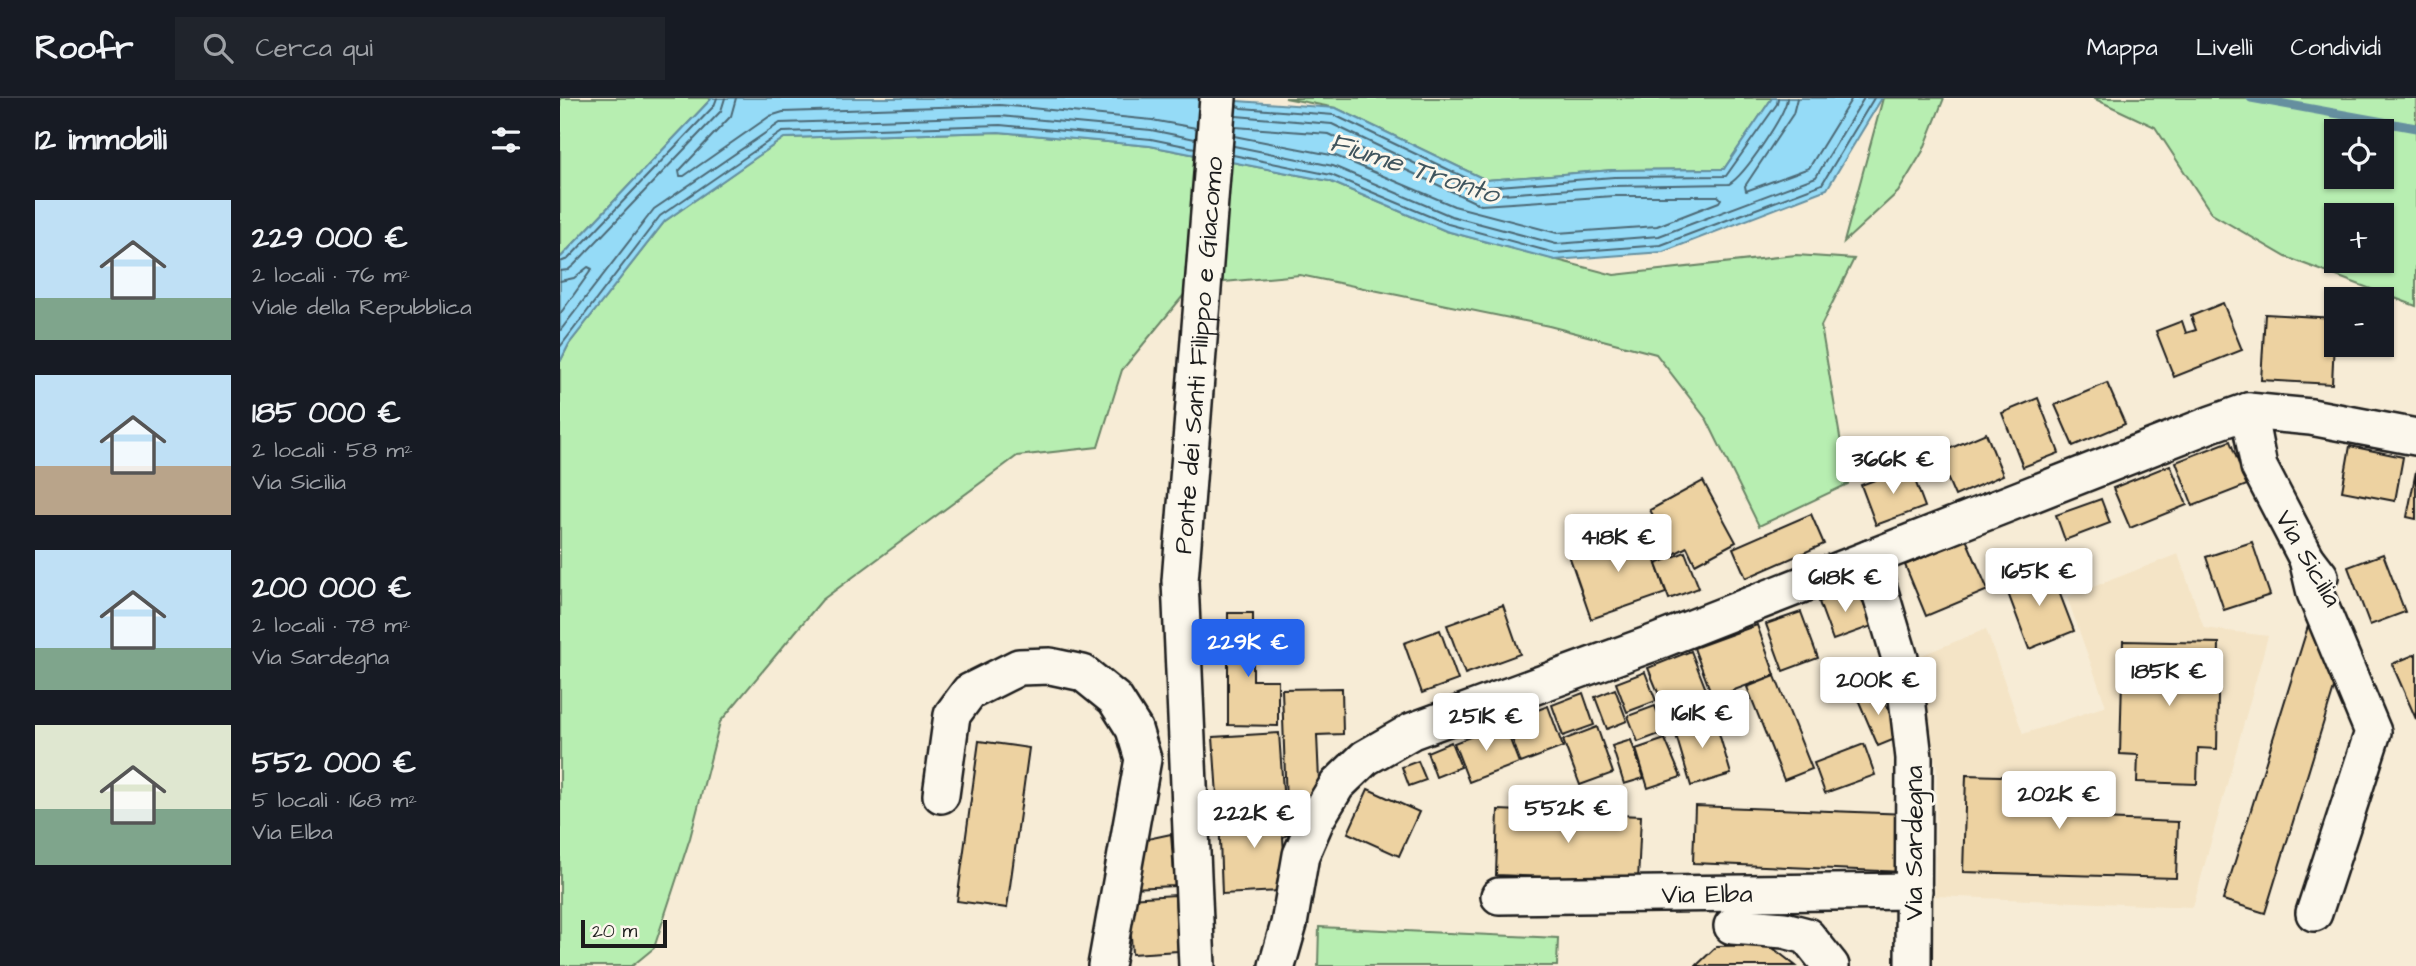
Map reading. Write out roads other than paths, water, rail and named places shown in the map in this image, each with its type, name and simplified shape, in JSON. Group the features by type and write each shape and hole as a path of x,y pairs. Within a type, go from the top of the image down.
{"street":[{"name":"Ponte dei Santi Filippo e Giacomo","path":"1197,966 1180,612 1181,548 1218,98"},
{"path":"1277,966 1289,924 1301,855 1317,818 1337,785 1365,758 1412,731 1656,642 2248,411 2311,417 2416,437"},
{"name":"Via Sicilia","path":"2248,411 2259,467 2307,559 2331,589 2378,703"},
{"name":"Via Sardegna","path":"1870,558 1903,672 1913,758 1913,966"},
{"path":"2307,559 2315,593 2373,732 2314,913"},
{"path":"941,795 952,715 969,692 991,679 1019,667 1050,666 1083,673 1115,699 1134,729 1143,759 1106,966"},
{"name":"Via Elba","path":"1499,896 1914,891"},
{"path":"1732,926 1784,930 1807,936 1831,966"}],"water":[{"name":"Fiume Tronto","path":"712,98 1194,98 1336,108 1486,180 1613,170 1724,169 1772,98 1882,98 1827,189 1663,252 1555,260 1446,231 1329,181 1150,146 999,132 784,138 665,221 569,344 560,362 560,258"}],"waterway":[{"path":"2251,98 2416,128"}]}
